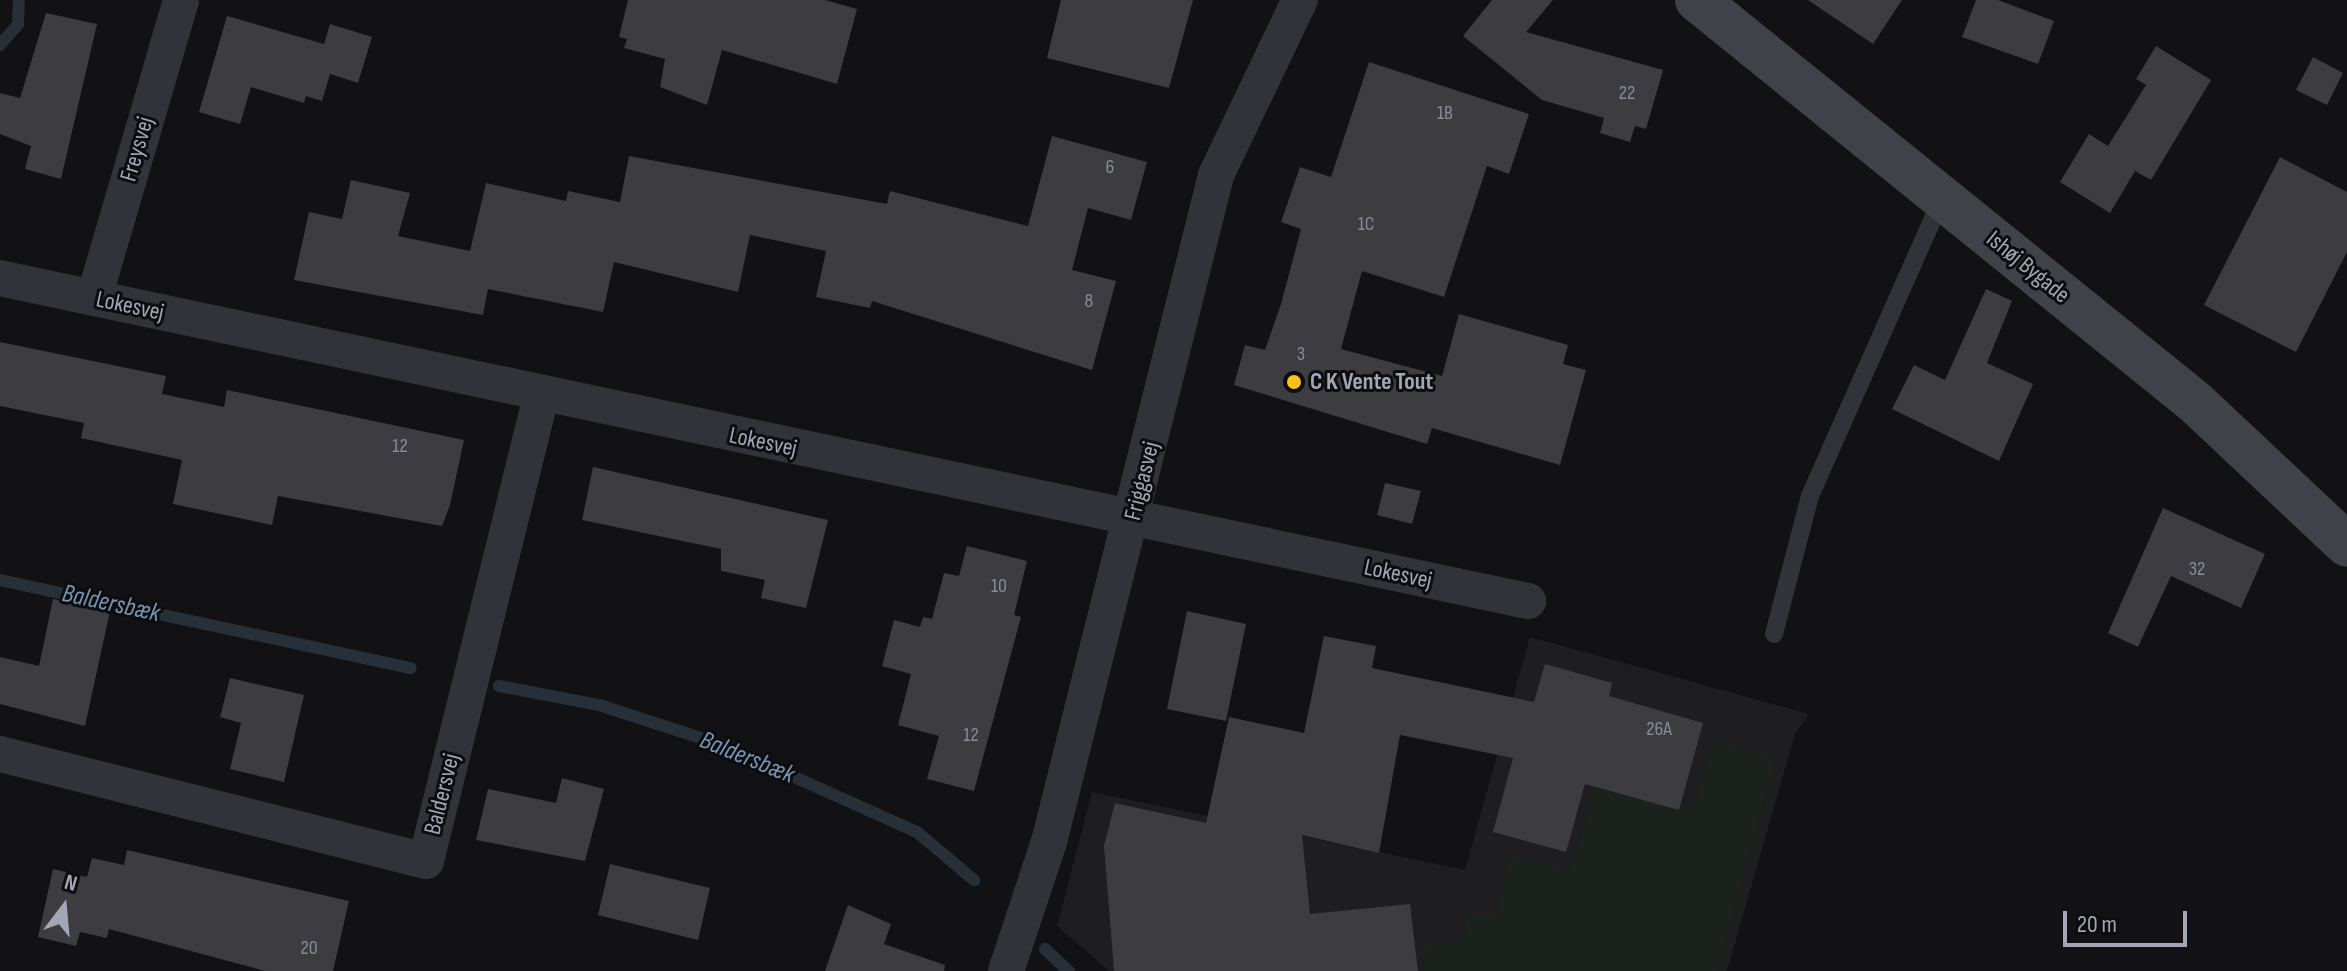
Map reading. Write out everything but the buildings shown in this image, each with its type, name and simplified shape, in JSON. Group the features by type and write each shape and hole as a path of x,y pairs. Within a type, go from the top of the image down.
{"street":[{"name":"Freysvej","path":"94,298 181,0"},
{"name":"Friggasvej","path":"1006,971 1049,842 1216,175 1300,0"},
{"name":"Ishøj Bygade","path":"1697,0 2196,403 2347,545"},
{"name":"Lokesvej","path":"0,278 541,395 1528,601"},
{"name":"Baldersvej","path":"0,754 426,861 541,395"}],"lane":[{"path":"1774,634 1810,496 1942,197"}],"shaded area":[{"path":"1530,637 1809,714 1795,734 1727,971 1109,971 1057,926 1092,792 1465,870"},
{"path":"1712,741 1776,758 1717,971 1424,971 1423,947 1466,939 1464,916 1496,915 1510,857 1571,870 1596,784 1694,809"}],"waterway":[{"name":"Baldersbæk","path":"0,45 18,24 19,0"},
{"name":"Baldersbæk","path":"0,580 411,668"},
{"name":"Baldersbæk","path":"499,686 599,705 723,745 917,832 974,880"},
{"name":"Baldersbæk","path":"1045,949 1069,971"}],"place":[{"name":"C K Vente Tout","path":"1294,382"}]}
